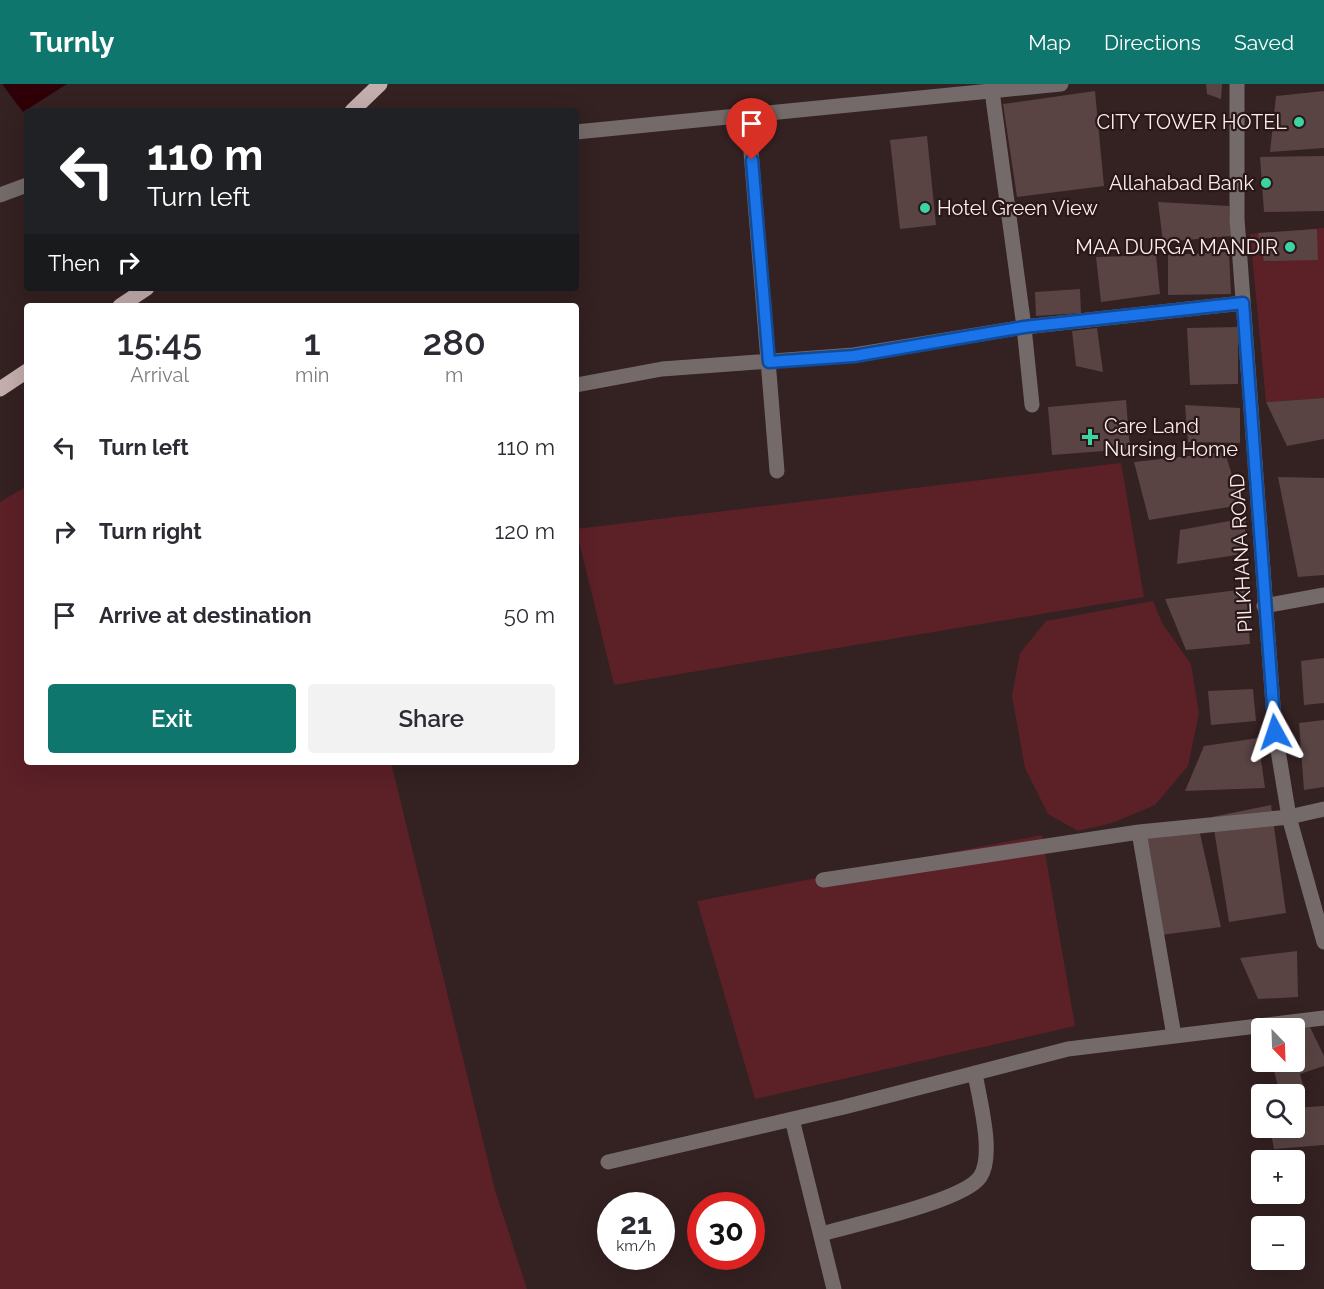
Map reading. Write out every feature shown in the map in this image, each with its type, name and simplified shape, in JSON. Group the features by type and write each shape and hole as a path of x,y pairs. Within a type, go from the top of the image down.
{"main road":[{"path":"358,108 376,85"},
{"path":"124,303 142,291"},
{"path":"0,389 24,373"}],"street":[{"path":"579,132 1061,84"},
{"name":"PILKHANA ROAD","path":"1237,84 1238,219 1256,450 1264,606 1275,732 1289,817 1324,942"},
{"path":"992,91 1024,327 1032,405"},
{"path":"748,115 777,471"},
{"path":"0,195 24,186"},
{"path":"579,384 662,369 854,356 1024,327 1243,303"},
{"path":"1264,606 1324,595"},
{"path":"823,880 1139,832 1289,817 1324,809"},
{"path":"1139,832 1174,1036"},
{"path":"608,1162 792,1119 1068,1049 1324,1018"},
{"path":"821,1234 919,1207 951,1195 980,1178 985,1163 986,1140 975,1073"},
{"path":"792,1119 834,1289"}],"shaded area":[{"path":"2,84 67,84 29,108 24,108 23,112"},
{"path":"1324,228 1324,398 1266,402 1250,234"},
{"path":"1121,463 1144,597 614,685 579,541 579,529"},
{"path":"24,488 24,765 392,765 495,1190 527,1289 0,1289 0,502"},
{"path":"1153,601 1162,623 1191,664 1199,713 1188,766 1155,805 1112,823 1078,831 1048,814 1025,768 1012,696 1020,653 1046,621"},
{"path":"1042,835 1075,1026 755,1099 697,901"}],"building":[{"path":"1206,84 1222,84 1221,99 1207,94"},
{"path":"1095,91 1104,186 1017,197 1003,104"},
{"name":"CITY TOWER HOTEL","path":"1324,91 1324,148 1270,152 1276,96"},
{"path":"927,136 936,225 900,229 890,140"},
{"path":"1324,156 1324,211 1264,212 1260,157"},
{"path":"1158,202 1229,206 1231,236 1163,242"},
{"name":"MAA DURGA MANDIR","path":"1317,229 1318,260 1264,261 1258,233"},
{"path":"1229,252 1231,294 1168,295 1168,255"},
{"path":"1156,255 1160,294 1101,302 1096,257"},
{"path":"1080,289 1081,313 1036,316 1035,292"},
{"path":"1238,327 1238,384 1190,385 1187,328"},
{"path":"1097,328 1103,372 1076,366 1072,331"},
{"path":"1324,398 1324,439 1287,446 1266,402"},
{"path":"1126,400 1130,449 1052,455 1048,407"},
{"path":"1185,405 1240,408 1240,443 1188,442"},
{"path":"1225,452 1241,505 1149,520 1134,462"},
{"path":"1278,477 1324,478 1324,575 1298,577"},
{"path":"1246,518 1243,554 1177,564 1180,530"},
{"path":"1246,589 1250,644 1186,650 1165,599"},
{"path":"1324,658 1324,703 1304,705 1301,661"},
{"path":"1253,689 1256,721 1211,725 1208,691"},
{"path":"1324,720 1324,787 1304,790 1299,723"},
{"path":"1258,738 1265,788 1185,791 1204,746"},
{"path":"1271,805 1286,913 1229,922 1212,817"},
{"path":"1199,829 1221,927 1161,935 1141,836"},
{"path":"1297,951 1298,997 1258,999 1240,958"},
{"path":"1310,1027 1324,1056 1324,1066 1300,1074 1303,1084 1277,1084 1274,1072 1305,1072 1305,1028"},
{"path":"1324,1106 1324,1145 1274,1149 1272,1138 1305,1138 1305,1107"}],"place":[{"name":"CITY TOWER HOTEL","path":"1299,122"},
{"name":"Allahabad Bank","path":"1266,183"},
{"name":"Hotel Green View","path":"925,208"},
{"name":"MAA DURGA MANDIR","path":"1290,247"},
{"name":"Care Land Nursing Home","path":"1090,437"}],"route":[{"path":"752,160 769,362 854,356 1024,327 1243,303 1256,450 1264,606 1275,732"}]}
